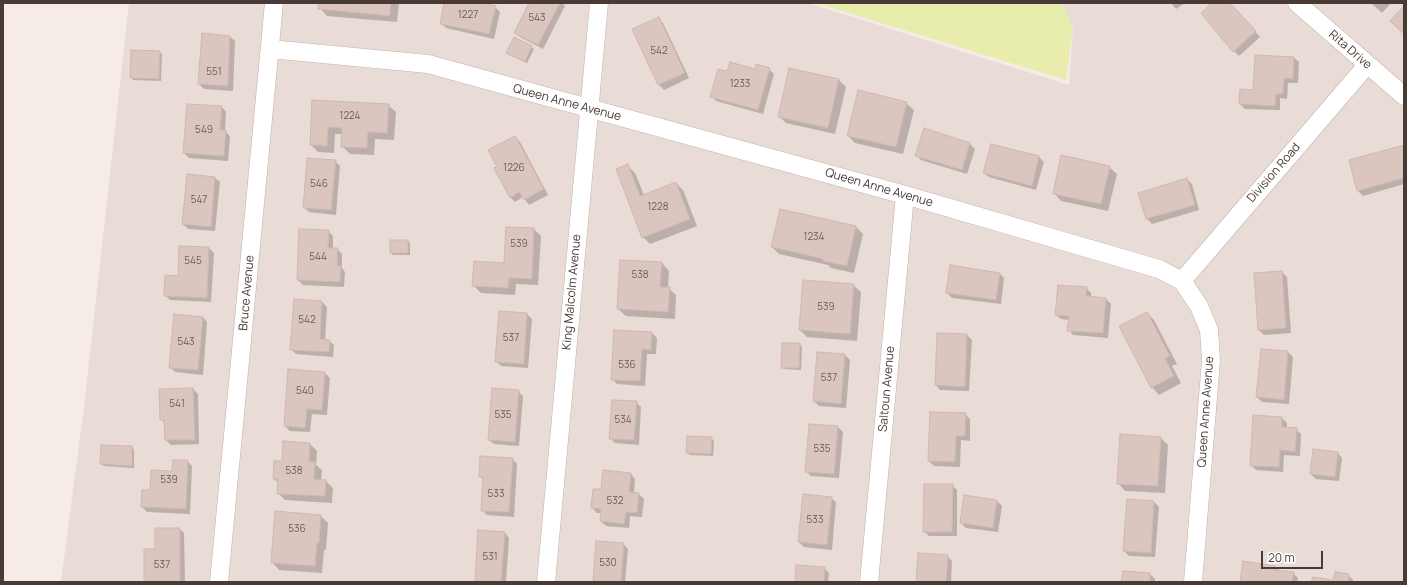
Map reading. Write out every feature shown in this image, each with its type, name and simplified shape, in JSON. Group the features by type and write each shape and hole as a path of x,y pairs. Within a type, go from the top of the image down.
{"street":[{"name":"Bruce Avenue","path":"219,582 274,3"},
{"name":"King Malcolm Avenue","path":"546,582 599,3"},
{"name":"Rita Drive","path":"1297,3 1404,96"},
{"name":"Queen Anne Avenue","path":"270,49 428,64 905,195 1159,268 1182,281 1200,306 1209,330 1211,360 1193,582"},
{"name":"Division Road","path":"1182,281 1367,65"},
{"name":"Saltoun Avenue","path":"869,582 905,195"}],"shaded area":[{"path":"129,3 808,3 1069,85 1073,28 1062,3 1404,3 1404,582 61,582 84,407"}],"green space":[{"path":"816,3 1062,3 1073,28 1066,80"}],"building":[{"path":"319,3 391,3 390,16 318,9"},
{"path":"444,3 482,3 496,6 489,34 440,24"},
{"path":"529,3 560,3 538,45 514,33"},
{"path":"1212,3 1230,3 1256,31 1233,52 1201,13"},
{"path":"1404,6 1404,34 1390,21"},
{"path":"659,17 685,73 658,85 632,29"},
{"path":"202,33 230,36 228,86 198,84"},
{"path":"514,37 532,46 525,62 506,53"},
{"path":"131,50 160,51 159,79 130,78"},
{"path":"1255,55 1294,57 1293,79 1284,78 1283,94 1276,94 1275,106 1239,104 1240,89 1253,90"},
{"path":"730,62 755,69 756,64 770,68 758,110 710,97 718,69 727,71"},
{"path":"789,68 839,79 828,128 778,117"},
{"path":"858,90 907,102 896,147 847,136"},
{"path":"312,100 389,104 387,133 368,132 367,148 341,147 342,128 328,127 327,146 310,145"},
{"path":"187,104 222,106 220,130 226,130 224,156 183,153"},
{"path":"924,128 970,143 962,170 915,156"},
{"path":"515,136 544,189 524,200 519,192 510,198 494,168 497,167 488,150"},
{"path":"991,144 1039,156 1032,186 983,173"},
{"path":"1404,145 1404,178 1357,191 1349,160"},
{"path":"1061,155 1110,166 1101,204 1053,194"},
{"path":"307,158 336,160 331,210 303,208"},
{"path":"628,164 640,196 676,182 690,219 642,238 616,169"},
{"path":"187,174 215,177 211,227 182,224"},
{"path":"1187,178 1195,205 1146,219 1138,193"},
{"path":"780,209 856,226 847,266 771,247"},
{"path":"506,227 534,228 532,279 509,278 508,288 472,286 474,261 504,263"},
{"path":"299,229 329,230 328,248 338,248 337,266 341,266 340,282 297,280"},
{"path":"390,240 408,240 408,253 390,253"},
{"path":"179,246 209,247 207,298 164,296 165,275 178,276"},
{"path":"620,260 662,262 660,287 670,287 668,312 617,309"},
{"path":"950,265 1000,273 996,300 946,293"},
{"path":"1282,271 1286,328 1258,330 1254,273"},
{"path":"803,280 854,284 850,334 799,330"},
{"path":"1058,285 1087,287 1086,296 1106,298 1103,333 1067,331 1069,316 1055,315"},
{"path":"294,299 322,301 320,339 330,340 329,352 290,350"},
{"path":"499,311 527,313 524,364 495,362"},
{"path":"1147,312 1170,356 1165,358 1174,376 1151,388 1119,326"},
{"path":"174,314 203,317 198,370 169,368"},
{"path":"614,330 652,332 651,350 642,349 640,381 611,380"},
{"path":"937,333 967,334 965,387 935,385"},
{"path":"782,343 800,343 799,368 781,368"},
{"path":"1261,349 1288,351 1284,400 1256,397"},
{"path":"817,352 845,354 841,404 813,401"},
{"path":"288,369 325,372 322,410 307,409 305,428 284,426"},
{"path":"193,388 195,440 165,440 164,420 160,420 159,389"},
{"path":"492,388 519,390 515,442 488,440"},
{"path":"612,400 637,401 634,440 609,439"},
{"path":"930,412 966,413 965,436 956,436 955,462 928,461"},
{"path":"1253,415 1282,417 1282,427 1297,428 1295,452 1280,450 1279,467 1250,466"},
{"path":"809,424 838,426 834,474 805,472"},
{"path":"1120,434 1161,437 1158,486 1117,484"},
{"path":"687,436 712,437 711,454 686,453"},
{"path":"283,441 310,443 309,462 315,462 314,479 326,480 325,496 277,494 278,479 273,479 274,461 282,461"},
{"path":"101,445 132,446 132,466 100,464"},
{"path":"1313,449 1338,452 1335,477 1310,474"},
{"path":"480,456 513,458 509,512 481,511 483,477 479,477"},
{"path":"173,460 188,460 186,509 141,507 142,490 150,490 151,470 172,471"},
{"path":"603,470 631,473 629,492 639,493 637,513 626,512 624,524 600,521 601,509 591,508 593,489 601,489"},
{"path":"924,484 953,484 952,532 923,532"},
{"path":"803,494 832,497 827,545 798,542"},
{"path":"964,495 997,500 993,528 960,523"},
{"path":"1127,499 1154,501 1151,553 1123,551"},
{"path":"275,511 321,515 319,543 317,543 315,566 271,563"},
{"path":"155,528 180,528 180,581 144,581 144,549 155,549"},
{"path":"478,530 505,532 501,582 475,581"},
{"path":"596,541 624,543 621,582 593,582"},
{"path":"918,553 948,555 946,582 916,582"},
{"path":"1243,561 1275,566 1274,570 1294,572 1292,582 1240,582"},
{"path":"796,565 825,567 824,582 795,582"},
{"path":"1123,571 1150,573 1150,582 1121,582"},
{"path":"1335,572 1349,574 1348,581 1353,582 1312,582 1312,577 1333,580"}]}
